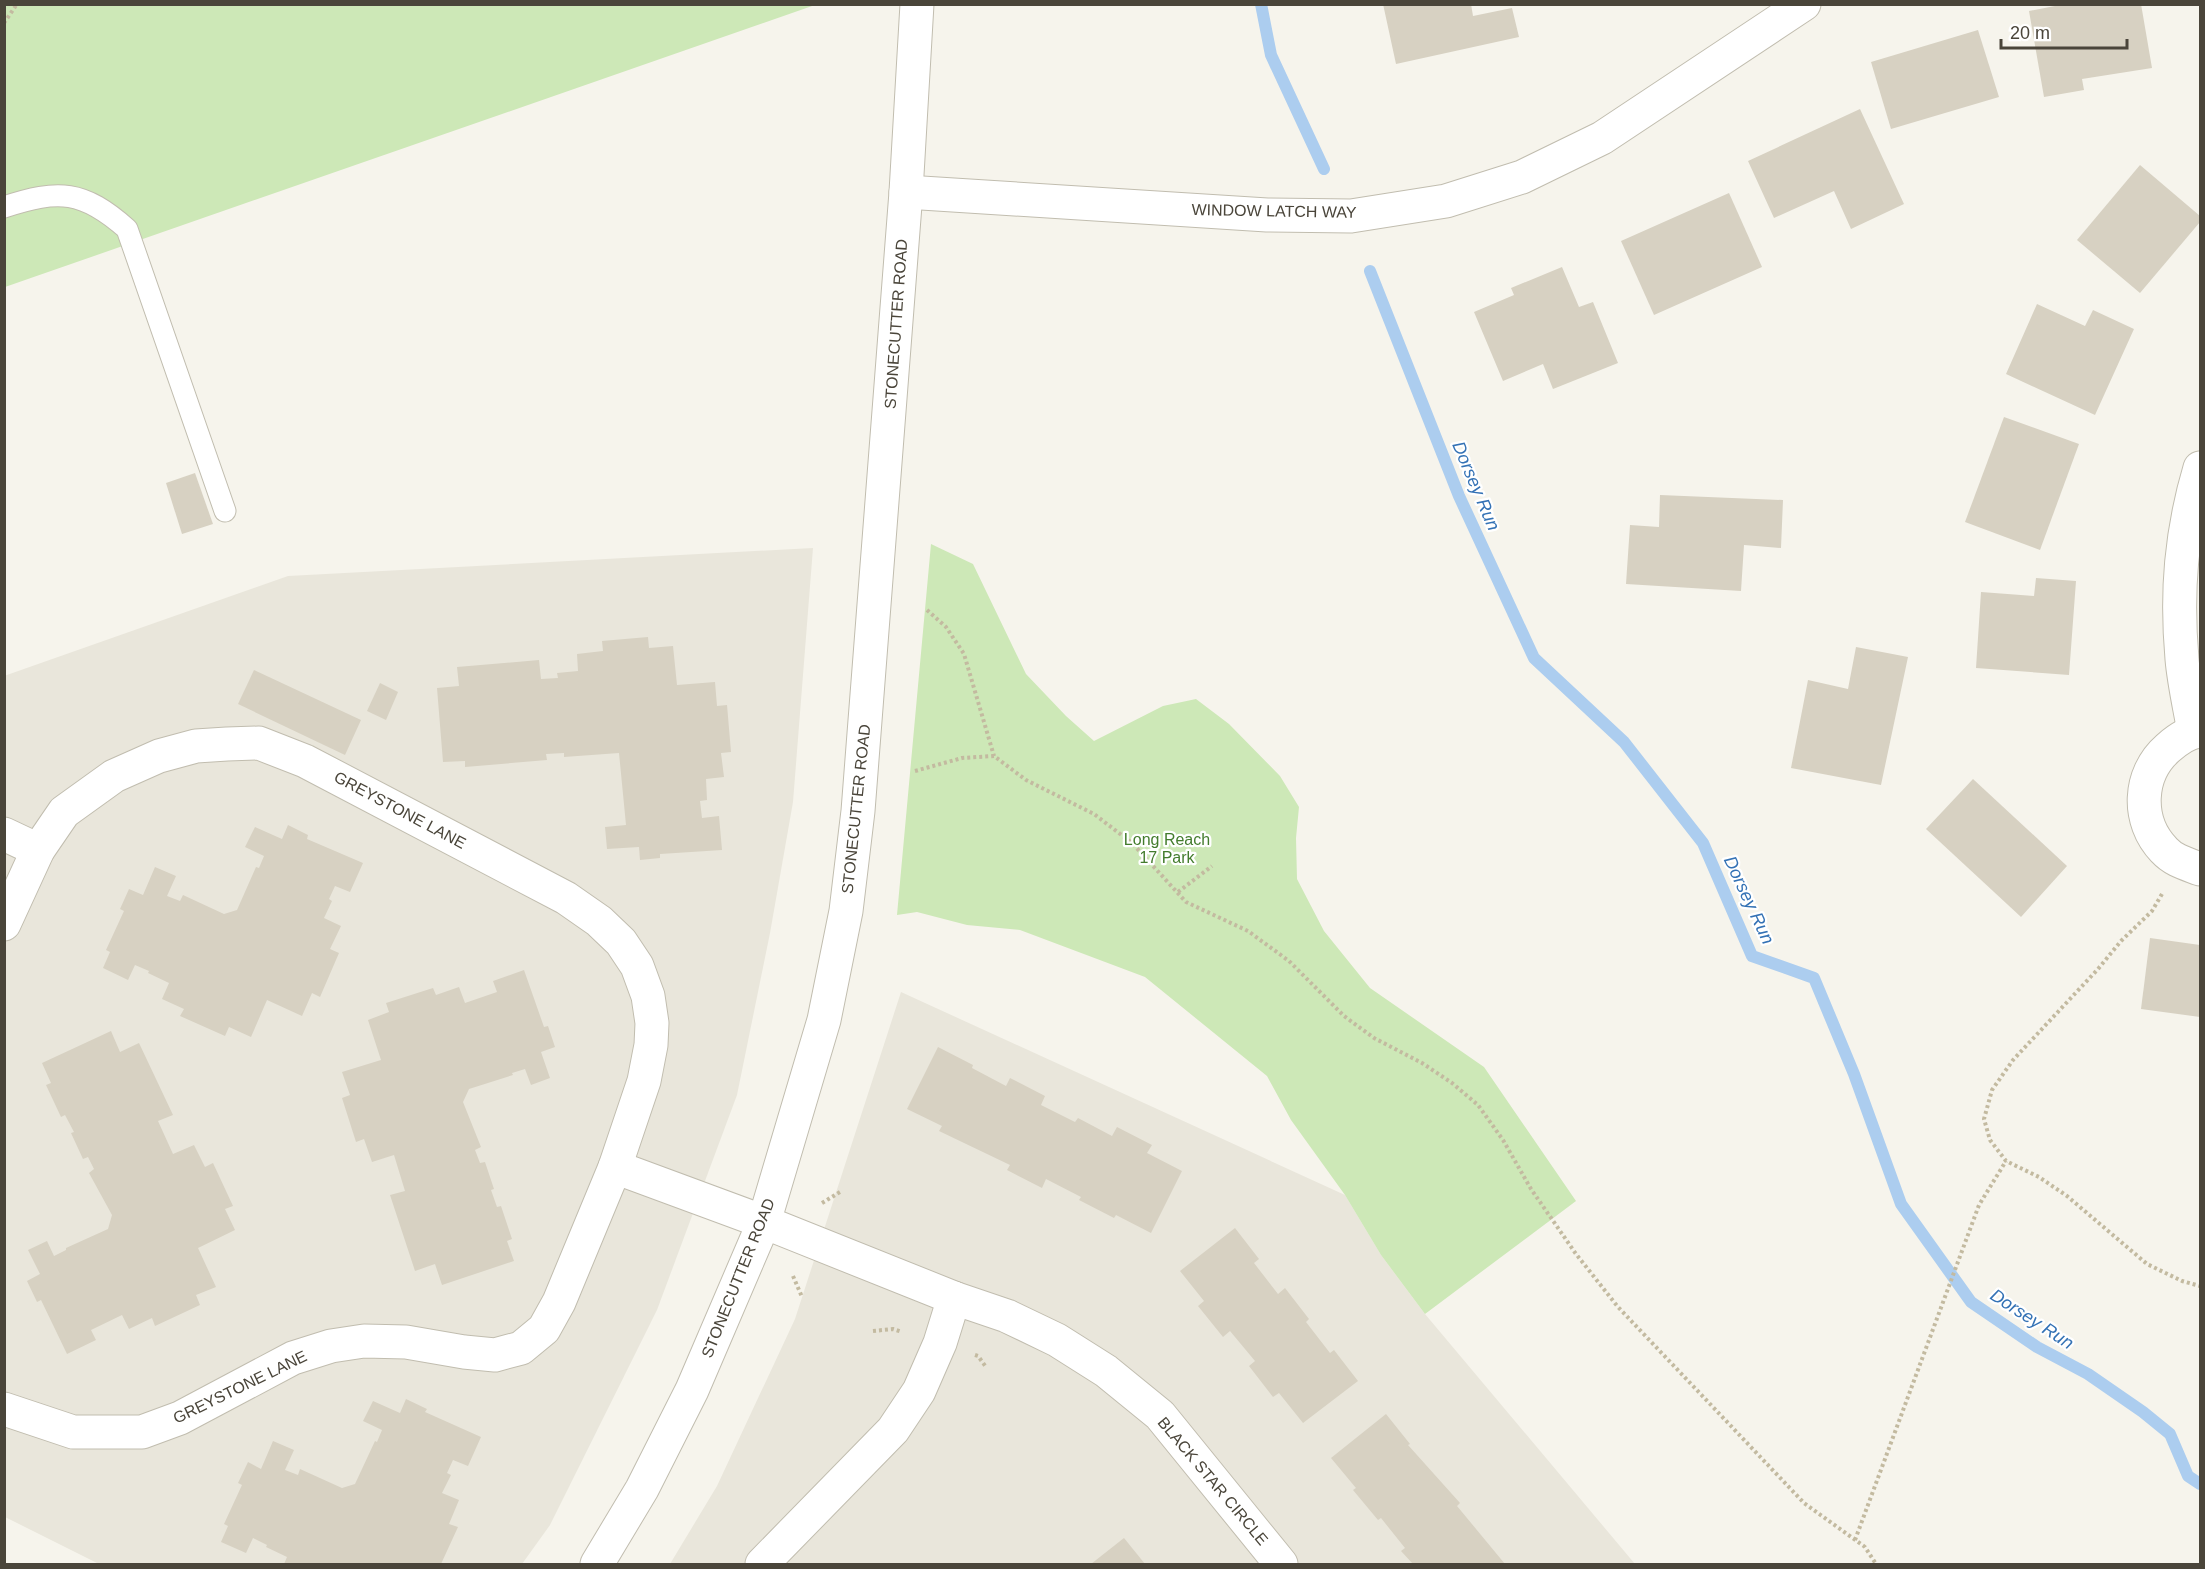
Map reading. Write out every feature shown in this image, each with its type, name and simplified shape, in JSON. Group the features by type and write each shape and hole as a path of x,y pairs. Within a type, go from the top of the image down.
{"street":[{"name":"STONECUTTER ROAD","path":"597,1564 642,1490 692,1390 764,1222 824,1020 846,911 858,811 906,192 917,4"},
{"name":"WINDOW LATCH WAY","path":"906,192 1267,215 1352,216 1446,201 1522,177 1602,138 1804,4"},
{"path":"2190,865 2164,851 2150,831 2143,808 2147,776 2158,756 2178,739 2197,731 2182,660 2179,582 2186,522 2200,468"},
{"name":"GREYSTONE LANE","path":"4,924 38,850 64,812 114,776 159,756 196,746 259,743 305,761 566,898 599,921 621,942 638,966 648,996 652,1023 651,1045 644,1081 615,1167 559,1302 544,1329 521,1348 495,1355 406,1342 363,1341 331,1346 293,1358 180,1418 142,1431 74,1432 4,1409"},
{"path":"4,834 38,850"},
{"path":"615,1167 764,1222"},
{"name":"BLACK STAR CIRCLE","path":"764,1222 954,1298 1007,1316 1057,1340 1106,1371 1160,1415 1281,1564"},
{"path":"762,1564 893,1430 918,1391 940,1343 954,1298"}],"lane":[{"path":"4,207 52,195 82,199 106,211 127,230 225,511"}],"path":[{"path":"4,23 17,4"},
{"path":"927,610 946,627 964,654 994,756 1026,780 1094,814 1132,843 1186,902 1248,931 1289,961 1344,1016 1374,1038 1452,1083 1478,1105 1569,1245 1618,1307 1804,1503 1864,1547 1876,1564"},
{"path":"915,771 962,758 994,756"},
{"path":"2190,865 2152,911 2121,941 2013,1060 1992,1090 1984,1119 1990,1140 2006,1161 2039,1177 2067,1196 2147,1264 2182,1281 2200,1286"},
{"path":"1178,892 1212,866"},
{"path":"1855,1540 1979,1205 2006,1161"}],"shaded area":[{"path":"813,548 793,802 770,933 737,1095 657,1310 550,1525 522,1564 99,1564 5,1517 4,676 288,576"},
{"path":"901,992 1345,1195 1381,1255 1425,1314 1635,1564 670,1564 717,1486 795,1319"}],"green space":[{"path":"5,5 815,5 5,287"},
{"name":"Long Reach 17 Park","path":"931,544 973,564 1026,674 1066,716 1094,741 1163,706 1196,699 1229,724 1280,776 1299,807 1296,838 1297,879 1324,931 1370,988 1484,1067 1576,1201 1425,1314 1381,1255 1345,1195 1291,1120 1267,1076 1145,977 1020,930 967,925 917,912 897,915"}],"building":[{"path":"1383,4 1471,4 1473,16 1512,8 1519,37 1396,64"},
{"path":"2065,4 2141,4 2152,68 2082,79 2084,90 2044,97 2029,11"},
{"path":"1978,30 1999,97 1891,129 1871,62"},
{"path":"1860,109 1904,204 1851,229 1834,191 1774,218 1748,161"},
{"path":"2140,165 2200,216 2200,222 2140,293 2077,240"},
{"path":"1729,193 1762,267 1654,315 1621,241"},
{"path":"1562,267 1579,307 1593,302 1618,363 1553,389 1543,364 1503,381 1474,312 1514,295 1511,288"},
{"path":"2037,304 2085,326 2093,310 2134,329 2095,415 2006,374"},
{"path":"2004,417 2079,444 2040,550 1965,522"},
{"path":"195,473 213,524 182,534 166,483"},
{"path":"1660,495 1783,500 1781,548 1744,545 1741,591 1626,584 1630,525 1659,527"},
{"path":"2036,578 2076,581 2069,675 1976,668 1981,592 2034,596"},
{"path":"648,637 649,648 673,646 677,685 715,682 717,706 727,705 731,752 721,753 724,777 706,779 707,800 700,801 702,818 719,816 722,850 660,854 660,858 640,860 639,847 607,849 605,827 626,825 619,753 564,757 564,753 546,754 547,760 465,767 465,761 443,762 437,688 459,686 457,667 539,660 541,679 558,678 557,673 578,671 577,654 603,651 602,641"},
{"path":"1856,647 1908,657 1881,785 1791,768 1808,680 1848,689"},
{"path":"254,670 361,720 345,755 238,704"},
{"path":"380,683 398,692 386,720 367,711"},
{"path":"1973,779 2067,866 2021,917 1926,829"},
{"path":"288,825 308,835 307,839 363,863 350,892 335,886 329,899 332,901 324,918 341,926 330,949 339,953 320,997 312,993 302,1016 267,1000 251,1037 229,1027 225,1036 180,1016 184,1009 162,999 169,983 148,973 149,971 135,965 128,980 103,968 110,952 106,950 124,911 120,909 129,889 143,895 155,867 176,876 167,896 180,901 183,895 224,914 237,910 256,867 259,868 264,856 245,847 255,827 282,839"},
{"path":"2150,938 2200,945 2200,1017 2141,1009"},
{"path":"524,970 544,1027 548,1026 555,1047 541,1052 550,1078 531,1085 525,1069 469,1089 463,1102 481,1147 475,1150 480,1163 485,1162 494,1189 491,1190 497,1207 501,1206 512,1239 507,1241 514,1261 442,1285 435,1264 415,1271 390,1195 405,1191 394,1155 372,1162 364,1139 356,1142 342,1098 350,1095 342,1072 381,1060 368,1020 389,1012 386,1003 433,988 436,995 459,987 465,1003 497,992 493,981"},
{"path":"111,1031 120,1052 139,1043 173,1115 158,1121 173,1154 194,1145 205,1167 213,1163 233,1206 225,1209 235,1230 198,1248 216,1287 196,1295 200,1305 155,1326 152,1318 129,1329 122,1315 91,1330 96,1340 67,1354 41,1300 37,1302 27,1281 40,1274 28,1250 47,1241 54,1256 108,1229 112,1215 89,1173 94,1169 88,1157 83,1159 71,1133 74,1132 65,1115 61,1117 46,1085 51,1083 42,1063"},
{"path":"938,1047 1006,1086 1010,1078 1045,1096 1041,1105 1075,1122 1078,1118 1112,1136 1117,1127 1152,1145 1147,1153 1182,1171 1151,1233 1079,1200 1081,1197 1046,1179 1042,1188 1007,1170 1010,1165 939,1131 942,1126 907,1109"},
{"path":"1235,1228 1259,1259 1254,1263 1278,1294 1285,1288 1309,1319 1306,1322 1330,1353 1334,1350 1358,1381 1303,1423 1279,1393 1273,1397 1249,1366 1255,1361 1230,1331 1223,1337 1198,1306 1204,1301 1180,1271"},
{"path":"406,1399 427,1409 425,1412 481,1437 468,1466 453,1460 447,1473 451,1475 442,1493 459,1500 449,1524 458,1527 441,1564 284,1564 287,1557 253,1538 246,1553 221,1542 228,1526 224,1524 242,1485 238,1483 248,1462 261,1469 273,1441 294,1450 285,1470 298,1475 300,1469 342,1488 355,1484 382,1430 363,1421 373,1401 400,1413"},
{"path":"1386,1414 1410,1444 1408,1445 1460,1503 1457,1506 1505,1564 1413,1564 1401,1551 1405,1548 1381,1518 1378,1520 1353,1490 1356,1488 1331,1458"},
{"path":"1124,1538 1145,1564 1091,1564"}],"waterway":[{"name":"Dorsey Run","path":"1261,4 1271,55 1324,169"},
{"name":"Dorsey Run","path":"1370,271 1459,496 1534,658 1624,742 1703,843 1752,956 1814,978 1854,1074 1901,1204 1971,1302 2037,1347 2088,1374 2143,1412 2170,1434 2188,1476 2200,1484"}]}
